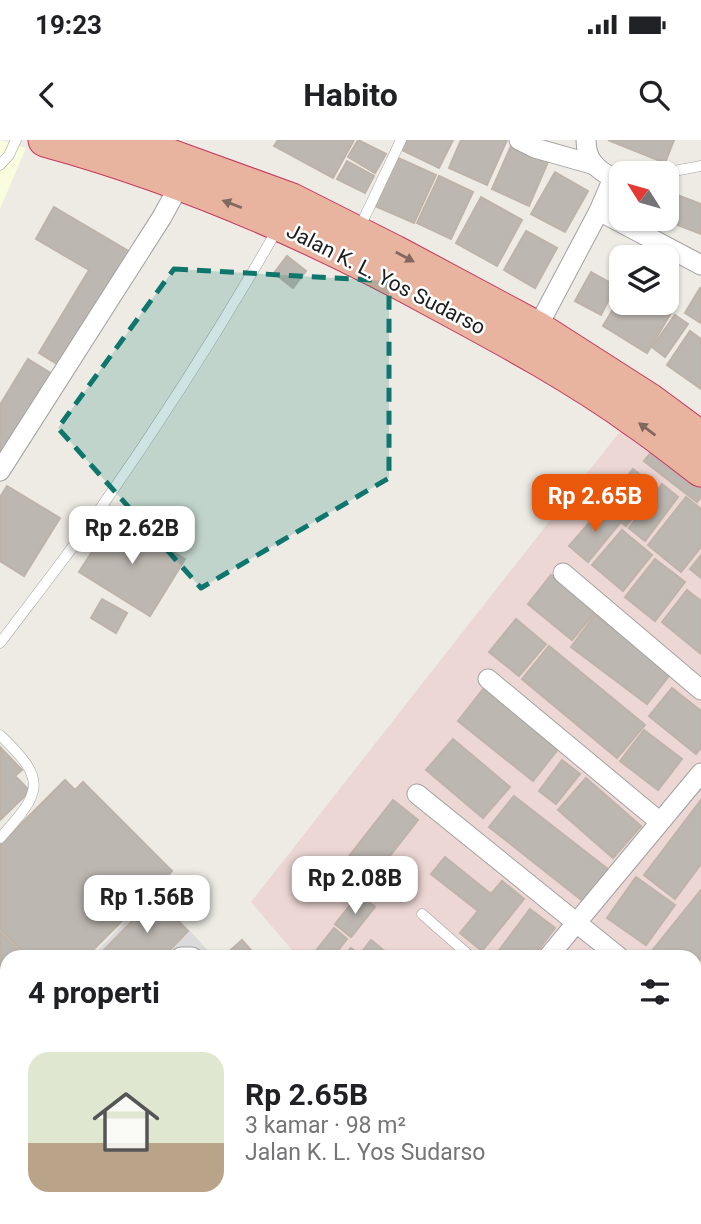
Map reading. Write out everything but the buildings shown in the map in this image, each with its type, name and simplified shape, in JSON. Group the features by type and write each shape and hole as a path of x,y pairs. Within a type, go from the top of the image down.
{"highway":[{"name":"Jalan K. L. Yos Sudarso","path":"45,140 180,184 357,233 537,328 651,401 701,438"},
{"name":"Jalan K. L. Yos Sudarso","path":"116,140 167,151 286,212 386,275 521,348 636,421 701,470"}],"street":[{"path":"519,140 595,166 609,176"},
{"path":"586,140 587,153 595,166"},
{"path":"0,471 162,217 180,184"},
{"path":"537,328 609,194"},
{"path":"599,211 701,265"},
{"path":"563,573 701,690"},
{"path":"488,679 660,822"},
{"path":"554,950 701,773"},
{"path":"417,794 611,950"}],"lane":[{"path":"0,165 9,155 16,140"},
{"path":"357,233 401,140"},
{"path":"679,170 701,166"},
{"path":"0,643 91,521 142,447 209,345 286,212"},
{"path":"0,735 23,757 35,780 35,789 23,812 0,838"},
{"path":"422,914 463,950"}],"highlighted area":[{"path":"174,269 389,281 389,478 201,588 58,428"}],"shaded area":[{"path":"0,140 26,148 0,209"},
{"path":"621,430 701,495 701,950 292,950 251,902"},
{"path":"154,892 208,950 98,950"}]}
